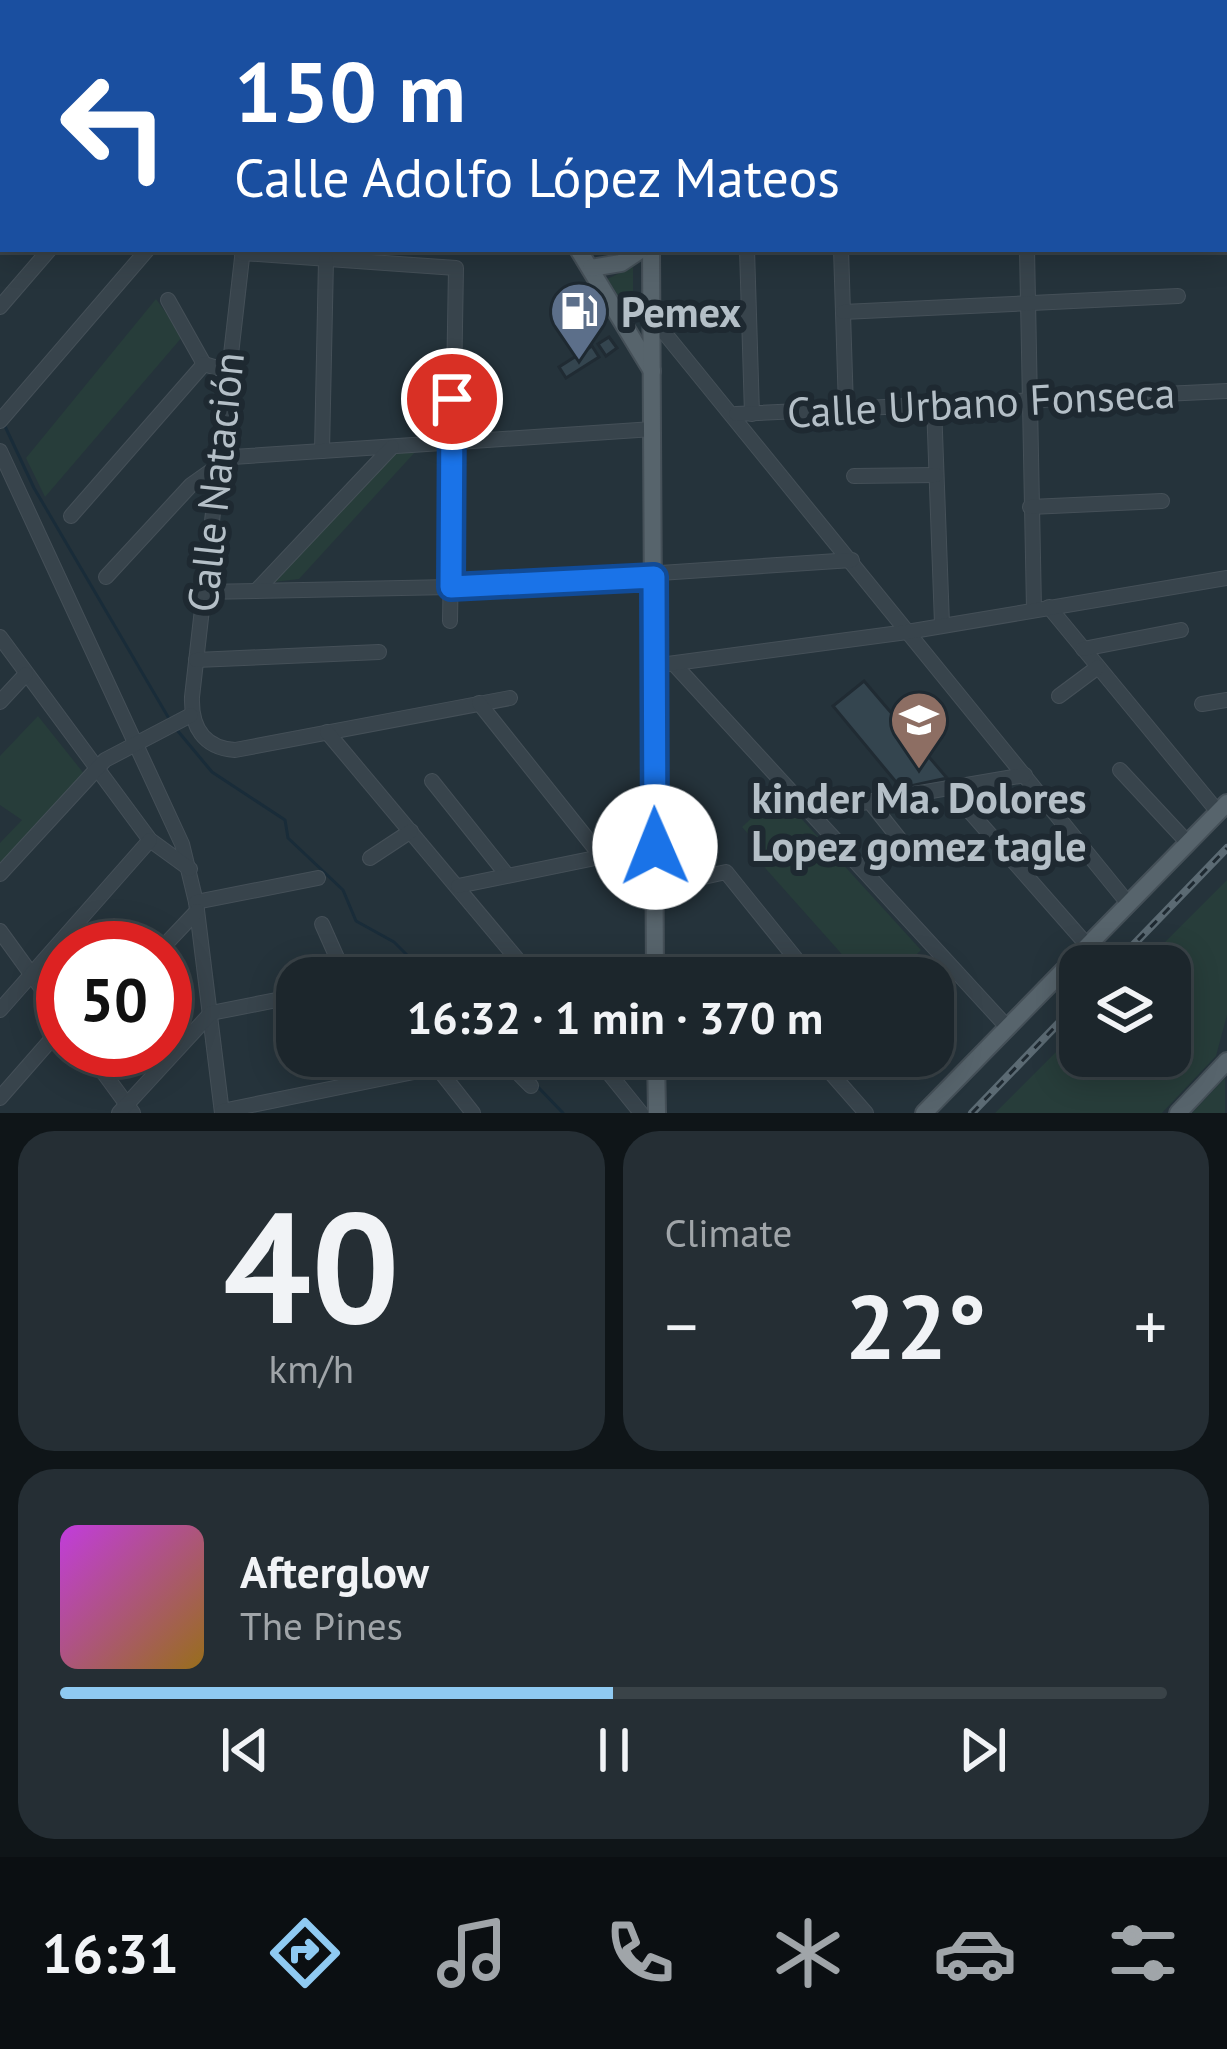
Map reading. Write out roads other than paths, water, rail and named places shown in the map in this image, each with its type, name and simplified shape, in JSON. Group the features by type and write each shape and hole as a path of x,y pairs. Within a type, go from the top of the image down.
{"main road":[{"path":"580,252 653,372"},
{"path":"591,268 621,263 638,252"},
{"path":"652,252 655,957"},
{"path":"1087,945 1223,807"},
{"path":"924,1113 1059,974"},
{"path":"1178,1113 1227,1060"},
{"path":"656,1077 657,1113"},
{"path":"937,1113 946,1090"}],"street":[{"path":"0,307 47,252"},
{"path":"3,419 145,252"},
{"name":"Calle Natación","path":"179,721 196,660 243,252"},
{"path":"262,252 383,256 457,269 451,621"},
{"path":"744,414 747,252"},
{"path":"841,252 846,408"},
{"path":"1027,252 1030,506 1041,608 1223,807"},
{"path":"322,451 337,256"},
{"path":"843,312 1178,296"},
{"path":"168,300 204,364 227,370"},
{"path":"654,320 744,414 907,632 1127,902"},
{"path":"71,516 204,364"},
{"name":"Calle Urbano Fonseca","path":"744,414 1227,391"},
{"path":"934,405 942,624"},
{"path":"106,577 216,463 322,451 653,429"},
{"path":"256,591 392,447"},
{"path":"0,452 138,740 190,869 222,1112 385,1077"},
{"path":"854,476 936,475"},
{"path":"1030,506 1162,501"},
{"path":"202,592 451,587 654,577 852,560"},
{"path":"653,666 907,632 1227,578"},
{"path":"1083,650 1181,630"},
{"path":"0,637 150,840 190,869"},
{"path":"196,660 380,652"},
{"path":"674,664 1007,1028"},
{"path":"1059,697 1098,667"},
{"path":"0,702 26,674"},
{"path":"0,874 96,770 138,740 179,721 226,751 510,698"},
{"path":"1202,704 1227,700"},
{"path":"479,703 601,856"},
{"path":"327,732 515,957"},
{"path":"1120,770 1187,842"},
{"path":"809,812 1025,775"},
{"path":"432,781 507,874"},
{"path":"950,789 1087,945"},
{"path":"870,802 913,856"},
{"path":"370,858 411,831"},
{"path":"0,1010 150,840"},
{"path":"458,886 655,847"},
{"path":"654,888 726,872 794,957"},
{"path":"184,921 196,906 318,878"},
{"path":"322,924 337,957"},
{"path":"0,931 36,980"},
{"path":"104,1077 126,1110 211,1013 276,1000"},
{"path":"0,1099 36,1055"},
{"path":"445,1077 473,1113"},
{"path":"521,1077 531,1086"},
{"path":"612,1077 641,1113"},
{"path":"834,1077 866,1113"}],"waterway":[{"path":"3,422 34,488 171,722"},
{"path":"177,730 212,772 285,820 288,838 343,890 356,921 394,942 409,957"},
{"path":"538,1087 563,1113"}],"railway":[{"path":"1133,945 1227,848"},
{"path":"972,1113 1059,1023"}],"place":[{"name":"Pemex","path":"579,362"},
{"name":"kinder Ma. Dolores Lopez gomez tagle","path":"919,771"}]}
